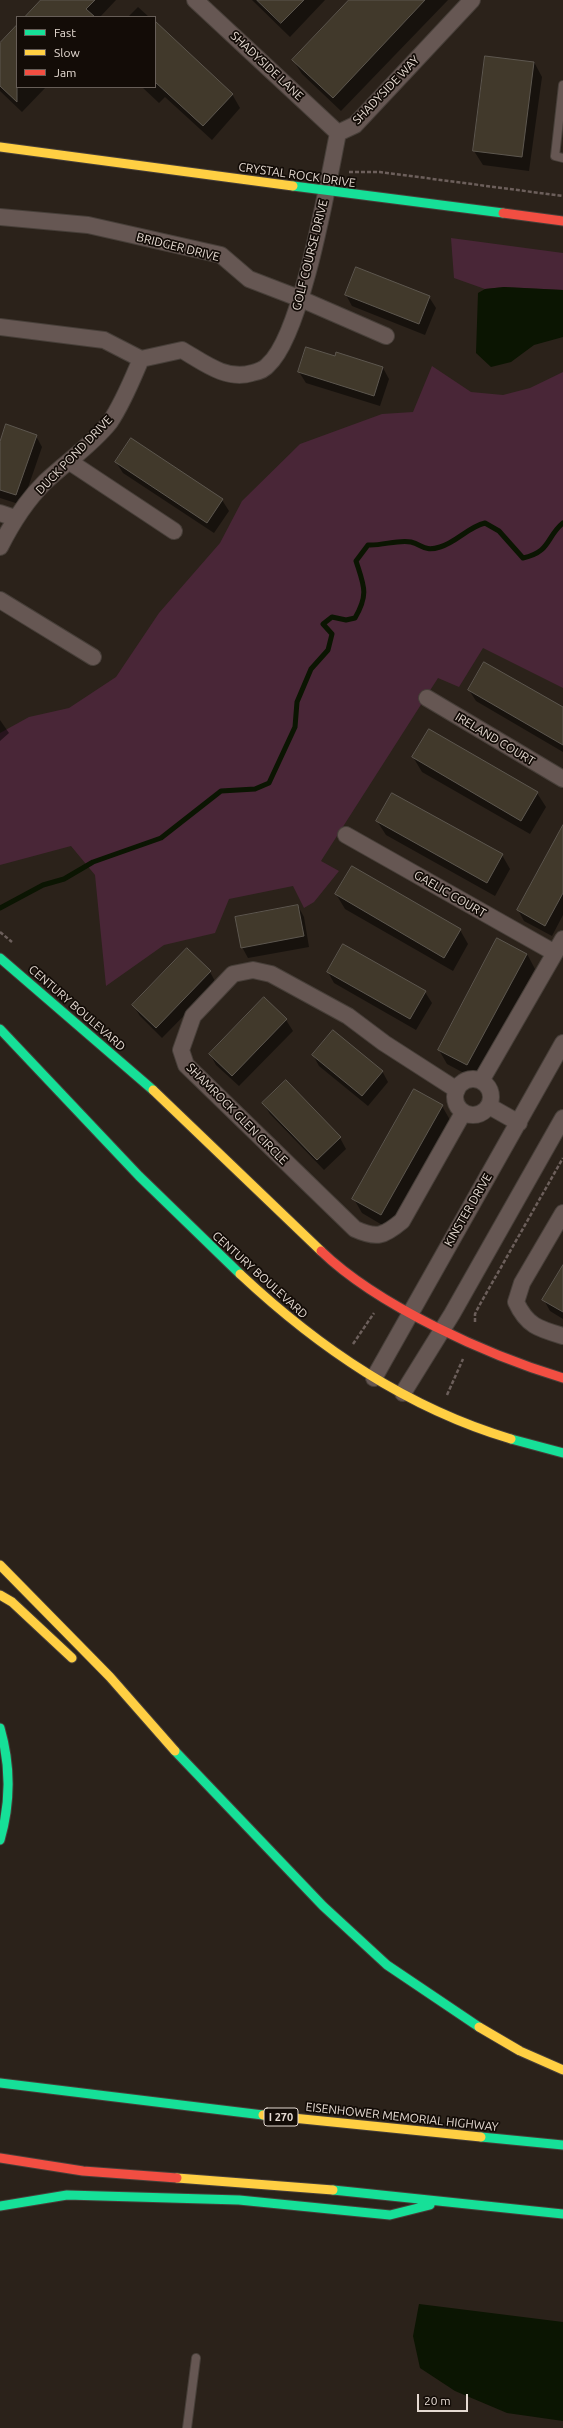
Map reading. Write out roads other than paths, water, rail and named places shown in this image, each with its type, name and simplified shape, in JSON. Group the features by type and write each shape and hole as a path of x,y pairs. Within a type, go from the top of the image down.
{"main road":[{"name":"CRYSTAL ROCK DRIVE","path":"0,147 563,221"},
{"name":"CRYSTAL ROCK DRIVE","path":"0,150 28,151"},
{"name":"CENTURY BOULEVARD","path":"0,958 21,974 158,1095 331,1261 409,1313 470,1343 523,1366 563,1378"},
{"name":"CENTURY BOULEVARD","path":"0,1029 131,1168 204,1240 282,1313 340,1358 374,1378 439,1412 509,1438 563,1452"},
{"path":"0,1565 110,1677 169,1745 323,1906 387,1965 459,2015 520,2051 563,2070"},
{"path":"0,1595 12,1602 78,1664"},
{"path":"112,1694 169,1745"},
{"path":"0,1728 10,1777 8,1816 0,1840"},
{"name":"EISENHOWER MEMORIAL HIGHWAY","path":"0,2083 241,2113 563,2145"},
{"path":"0,2158 83,2171 300,2186 563,2214"},
{"path":"0,2206 68,2195 239,2200 390,2215 444,2202"}],"street":[{"name":"SHADYSIDE LANE","path":"195,0 338,133"},
{"name":"SHADYSIDE WAY","path":"338,133 355,125 472,0"},
{"path":"326,191 338,133"},
{"name":"GOLF COURSE DRIVE","path":"141,359 182,350 223,374 251,374 268,366 281,348 301,299 326,191"},
{"name":"BRIDGER DRIVE","path":"0,217 88,225 221,255 249,279 301,299 386,336"},
{"path":"0,327 104,340 141,359"},
{"name":"DUCK POND DRIVE","path":"0,547 7,516 70,462 109,422 126,395 141,359"},
{"path":"70,462 174,531"},
{"path":"0,600 93,657"},
{"name":"IRELAND COURT","path":"427,698 563,779"},
{"name":"GAELIC COURT","path":"346,835 555,953"},
{"path":"481,1081 563,939"},
{"name":"SHAMROCK GLEN CIRCLE","path":"457,1090 384,1043 348,1016 271,974 253,970 233,974 205,1002 193,1016 181,1050 186,1065 209,1088 355,1229 370,1236 387,1234 402,1222 464,1113"},
{"name":"KINSTER DRIVE","path":"374,1378 409,1313 519,1123 563,1043"},
{"path":"473,1079 481,1081 490,1090 492,1099 489,1106 478,1115 464,1113 456,1101 457,1090 465,1081 473,1079"},
{"path":"489,1106 519,1123"},
{"path":"403,1393 443,1330 563,1118"},
{"path":"563,1213 522,1283 516,1302 524,1318 541,1330 563,1336"}],"lane":[{"path":"563,85 555,156 563,158"},
{"path":"187,2428 196,2358"}],"waterway":[{"path":"0,908 43,885 64,879 93,862 161,838 221,791 255,789 269,783 295,727 297,702 311,669 328,650 332,634 323,624 332,617 346,620 355,618 359,610 364,596 364,590 356,561 368,545 406,541 430,549 446,545 473,528 485,523 499,531 523,558 539,552 563,523"}]}
